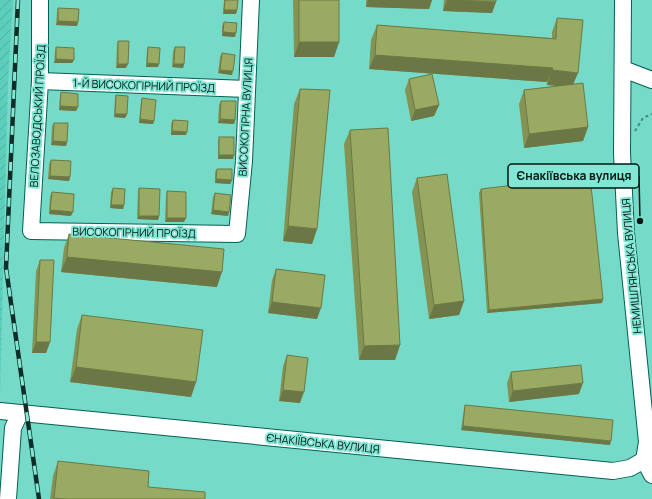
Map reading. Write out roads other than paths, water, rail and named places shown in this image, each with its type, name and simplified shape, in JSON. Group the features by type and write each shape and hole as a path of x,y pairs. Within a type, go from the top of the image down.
{"street":[{"name":"ВЕЛОЗАВОДСЬКИЙ ПРОЇЗД","path":"31,231 40,80 40,0"},
{"name":"ВИСОКОГІРНА ВУЛИЦЯ","path":"237,234 244,161 251,0"},
{"name":"НЕМИШЛЯНСЬКА ВУЛИЦЯ","path":"623,0 622,153 626,233 647,442 644,460"},
{"path":"623,69 652,80"},
{"name":"1-Й ВИСОКОГІРНИЙ ПРОЇЗД","path":"40,80 247,89"},
{"name":"ВИСОКОГІРНИЙ ПРОЇЗД","path":"31,231 237,234"},
{"name":"ЄНАКІЇВСЬКА ВУЛИЦЯ","path":"0,411 613,471 630,468 644,460"},
{"path":"8,499 13,428 20,413"},
{"path":"644,460 652,474"}],"railway":[{"path":"18,0 6,268 39,499"}],"place":[{"name":"Єнакіївська вулиця","path":"640,221"}]}
